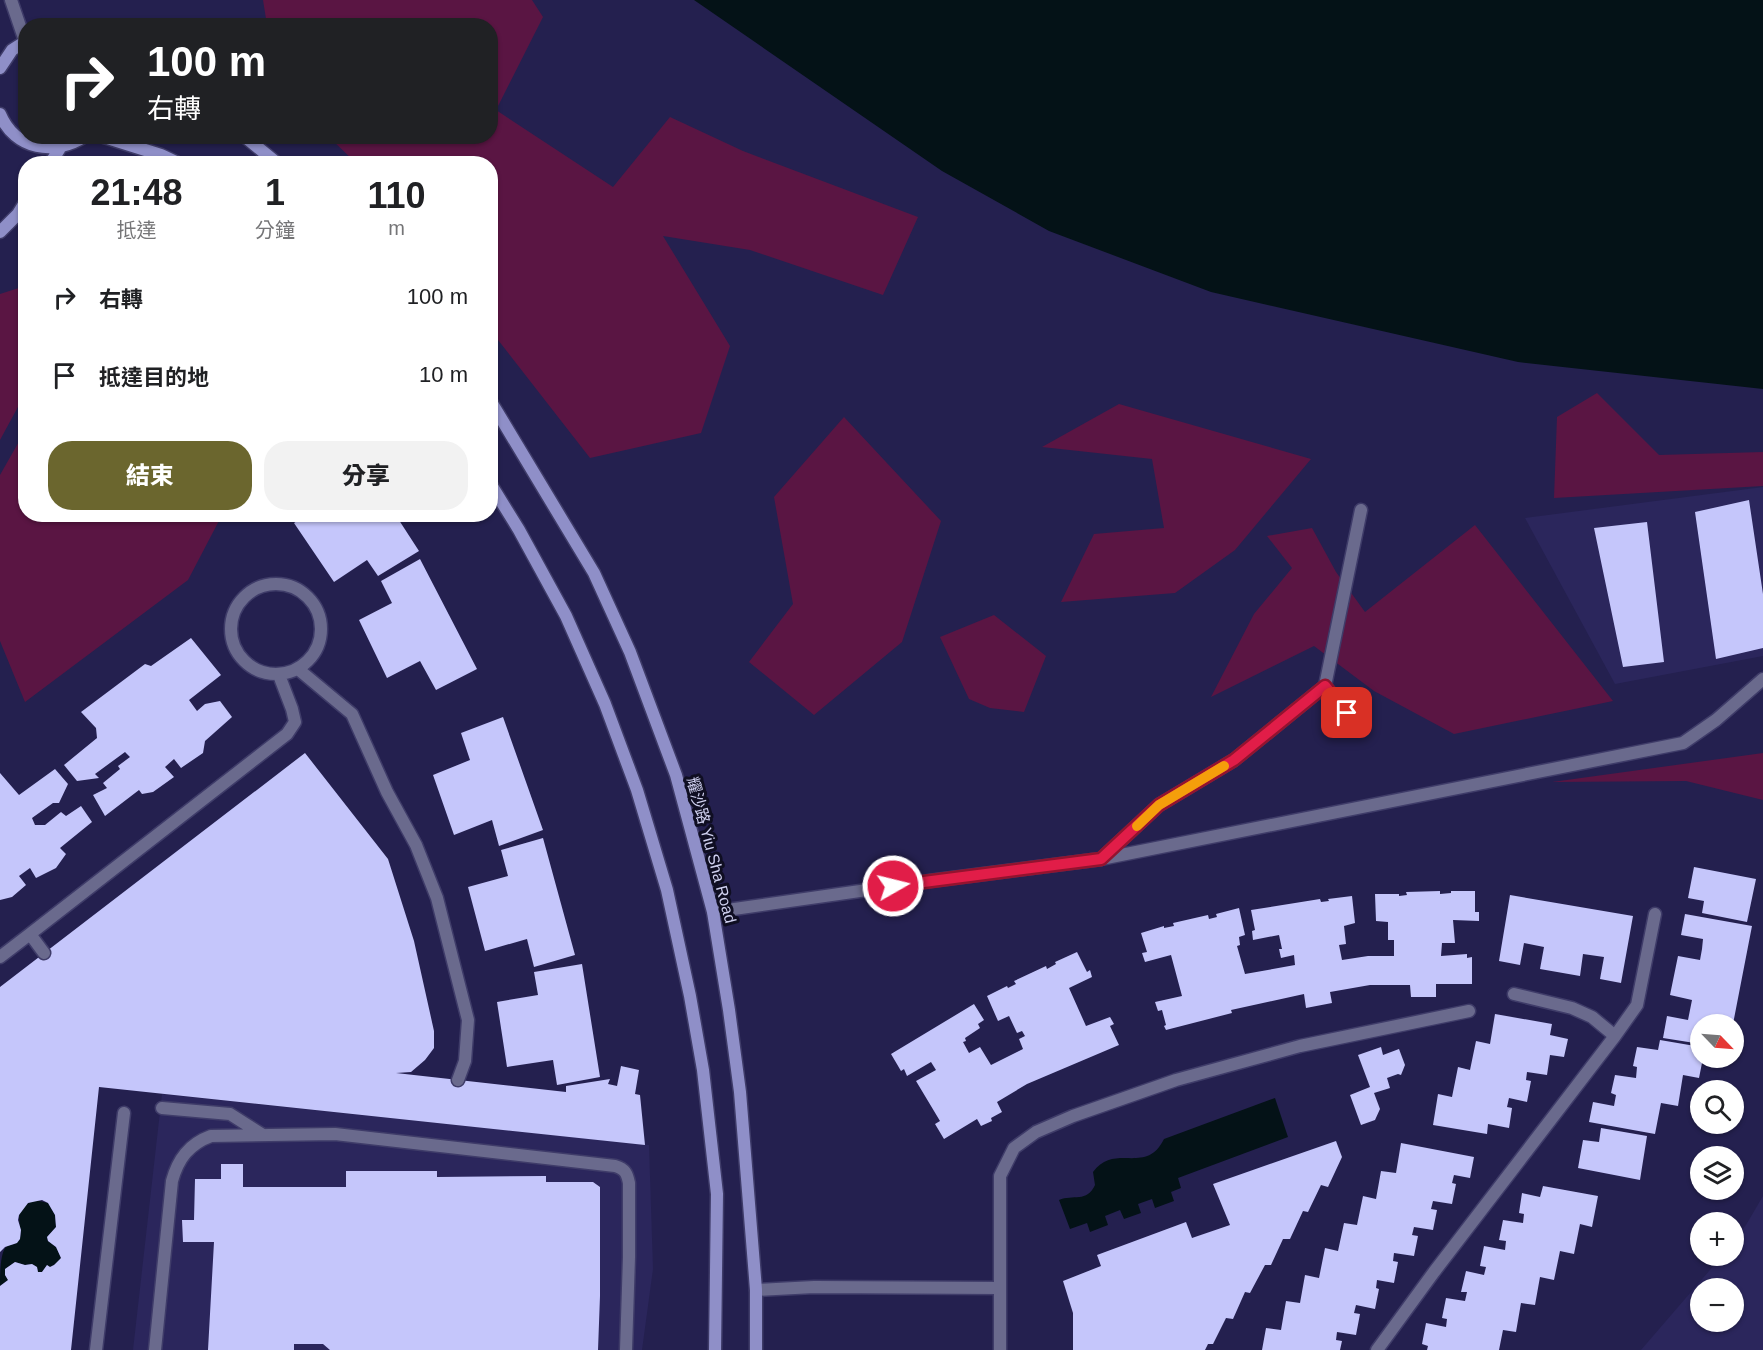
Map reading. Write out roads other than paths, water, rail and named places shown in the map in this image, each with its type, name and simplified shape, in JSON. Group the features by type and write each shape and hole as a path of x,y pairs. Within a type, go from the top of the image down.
{"street":[{"path":"11,0 18,20"},
{"path":"0,68 12,50 18,46"},
{"path":"1,122 18,137"},
{"path":"31,144 44,148 60,148 71,144"},
{"path":"126,144 163,156"},
{"path":"254,144 268,156"},
{"path":"55,156 60,148"},
{"path":"0,232 18,213"},
{"name":"耀沙路 Yiu Sha Road","path":"498,413 594,573 630,652 676,775 713,912 740,1092 756,1290 756,1350"},
{"path":"498,496 566,616 605,704 637,790 667,890 701,1060 717,1194 716,1350"},
{"path":"1101,859 1159,805 1234,760 1325,686 1361,510"},
{"path":"271,583 287,584 301,590 312,601 320,615 322,630 319,646 310,659 298,669 279,675 264,673 250,666 238,655 232,641 230,626 234,610 243,597 256,588 271,583"},
{"path":"298,669 352,714 387,792 416,845 437,898 468,1020 465,1061 458,1080"},
{"path":"0,957 287,734 295,722 279,675"},
{"path":"713,912 1101,859 1683,743 1716,720 1763,679"},
{"path":"1325,686 1359,727"},
{"path":"1377,1350 1637,1005 1655,914"},
{"path":"30,934 44,953"},
{"path":"1514,994 1572,1008 1592,1017 1615,1036"},
{"path":"1000,1350 1000,1176 1014,1148 1036,1132 1072,1116 1188,1076 1300,1046 1469,1011"},
{"path":"162,1108 230,1114 263,1135"},
{"path":"96,1350 124,1113"},
{"path":"155,1350 170,1196 175,1169 186,1151 202,1139 211,1136 335,1134 621,1168 627,1174 629,1183 630,1257 626,1350"},
{"path":"756,1290 814,1287 1000,1288"}]}
